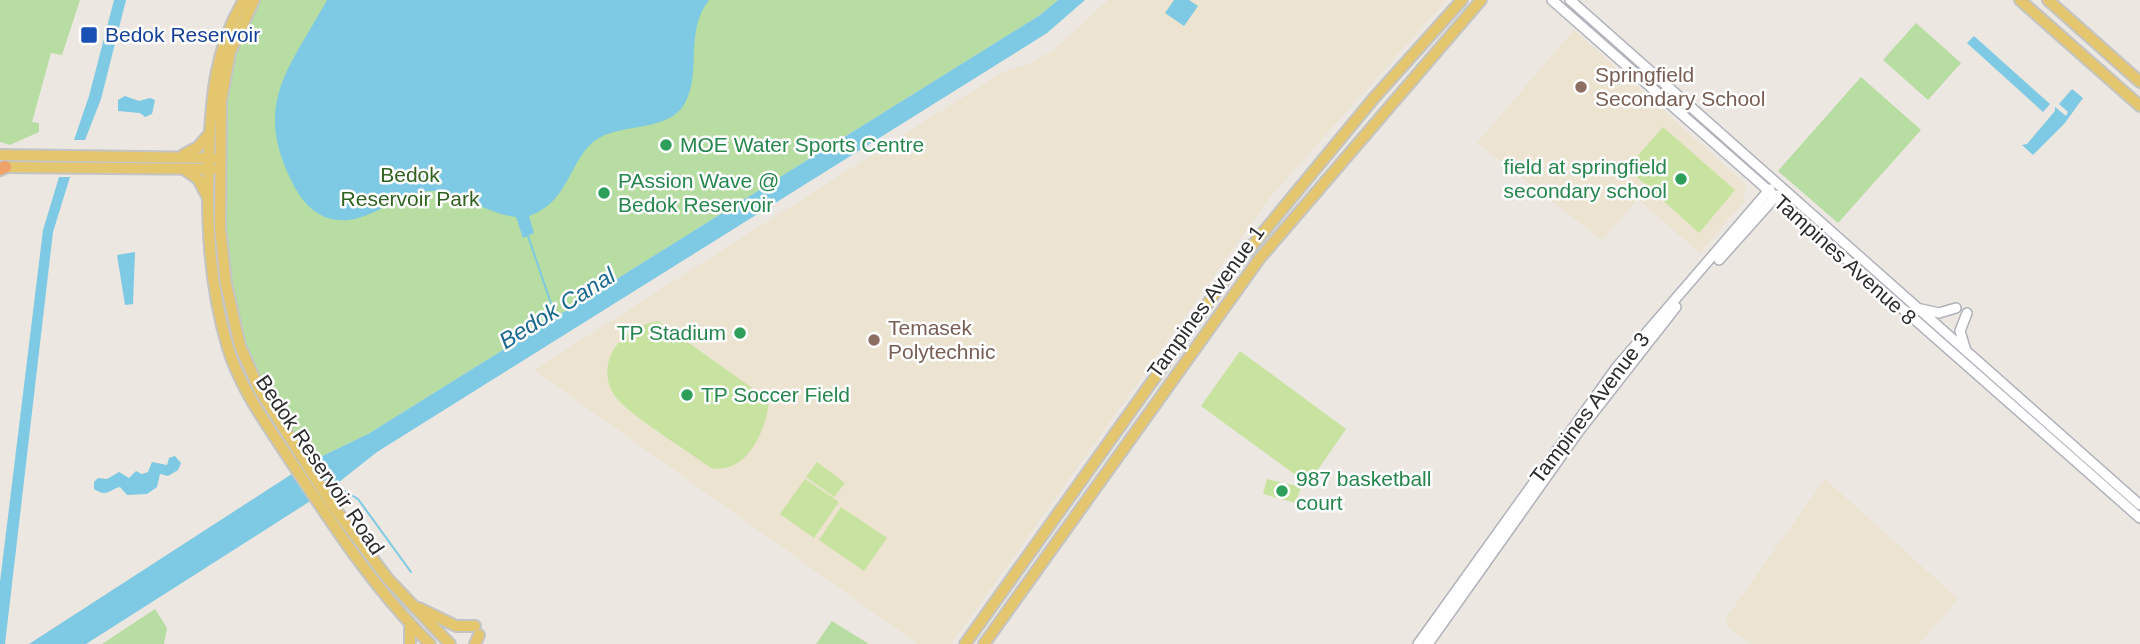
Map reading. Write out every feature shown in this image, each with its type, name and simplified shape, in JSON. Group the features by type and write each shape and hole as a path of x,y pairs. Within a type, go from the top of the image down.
{"main road":[{"name":"Bedok Reservoir Road","path":"244,0 231,23 218,59 210,133 222,258 238,337 255,380 293,454"},
{"name":"Bedok Reservoir Road","path":"254,0 236,36 224,77 208,198 214,284 229,350 241,382 410,625 430,644"},
{"name":"Tampines Avenue 1","path":"965,644 1248,250 1398,69 1462,0"},
{"name":"Tampines Avenue 1","path":"984,644 1260,258 1481,0"},
{"path":"2020,0 2140,106"},
{"path":"2049,0 2140,82"},
{"path":"1398,69 1403,78 1410,80"},
{"path":"177,158 199,147 210,133"},
{"path":"1,165 177,158 214,164"},
{"path":"1,165 183,169 214,164"},
{"path":"183,169 198,179 208,198"},
{"path":"1248,250 1255,251 1260,258"},
{"name":"Bedok Reservoir Road","path":"329,509 388,579 450,644"},
{"path":"1025,561 1031,563 1045,557"},
{"path":"414,606 477,635"},
{"path":"410,625 410,644"}],"street":[{"name":"Tampines Avenue 8","path":"1552,0 2140,518"},
{"name":"Tampines Avenue 8","path":"1570,0 2140,505"},
{"path":"1587,30 1595,21"},
{"name":"Tampines Avenue 3","path":"1428,644 1634,357 1779,185"},
{"name":"Tampines Avenue 3","path":"1418,644 1616,368 1772,194"},
{"path":"1916,307 1934,313 1956,308"},
{"path":"1967,313 1960,331 1967,352"}],"shaded area":[{"name":"Temasek Polytechnic","path":"1108,0 1446,0 1271,196 951,644 918,644 534,370 1001,73 1028,64 1054,50"},
{"name":"Springfield Secondary School","path":"1574,30 1746,185 1744,201 1700,253 1638,199 1602,240 1477,143"},
{"path":"1825,479 1958,599 1919,644 1752,644 1727,626 1726,618"}],"green space":[{"path":"0,0 80,0 62,55 51,53 32,122 39,123 39,132 10,145 0,142"},
{"name":"Bedok Reservoir Park","path":"259,0 1058,0 1040,15 368,434 312,461 303,447 299,449 252,370 229,288 232,275 222,226 225,78 249,17"},
{"path":"1916,23 1961,63 1928,100 1883,60"},
{"path":"1861,77 1921,130 1838,223 1778,171"},
{"name":"field at springfield secondary school","path":"1663,127 1735,190 1699,233 1627,168"},
{"path":"658,321 769,400 760,436 745,457 735,464 724,468 711,468 632,412 612,391 607,373 614,349 633,330"},
{"path":"1240,351 1346,429 1308,484 1201,406"},
{"path":"817,462 845,483 834,497 806,477"},
{"path":"805,479 839,502 814,538 780,514"},
{"name":"987 basketball court","path":"1267,479 1301,487 1296,503 1263,494"},
{"path":"841,507 887,538 864,571 819,540"},
{"path":"155,609 167,628 164,644 102,644"},
{"path":"832,621 869,644 816,644"}],"water":[{"path":"114,0 126,0 101,99 85,140 74,140 89,96"},
{"name":"Bedok Reservoir","path":"327,0 709,0 697,25 690,91 678,112 657,123 609,133 589,146 562,190 543,209 529,216 534,233 523,238 516,217 435,191 410,196 350,220 330,219 312,209 302,199 282,158 276,133 275,111 288,69"},
{"path":"1058,0 1085,0 1047,33 377,452 334,486 86,644 29,644 312,461 368,434 1040,15"},
{"path":"1174,0 1189,0 1198,6 1184,26 1165,13"},
{"path":"1974,36 2050,104 2043,112 1967,43"},
{"path":"2072,89 2083,98 2064,124 2033,155 2022,145 2027,144 2055,111 2055,107 2066,116 2068,112 2059,104"},
{"path":"125,96 139,101 150,98 155,100 152,114 145,117 140,113 118,111 118,100"},
{"path":"59,177 70,177 53,232 5,644 0,644 0,582 43,230"},
{"path":"135,252 133,304 125,305 117,255"},
{"path":"175,456 181,463 178,470 168,476 160,474 157,487 147,494 127,495 120,487 105,493 94,489 94,482 98,478 107,479 119,472 129,478 136,471 142,474 148,472 152,462 167,465 169,458"}],"waterway":[{"name":"Bedok Canal","path":"528,236 556,318"},
{"path":"335,485 358,499 411,572"}],"place":[{"name":"Bedok Reservoir","path":"89,35"},
{"name":"Springfield Secondary School","path":"1581,87"},
{"name":"MOE Water Sports Centre","path":"666,145"},
{"name":"field at springfield secondary school","path":"1681,179"},
{"name":"PAssion Wave @ Bedok Reservoir","path":"604,193"},
{"name":"TP Stadium","path":"740,333"},
{"name":"Temasek Polytechnic","path":"874,340"},
{"name":"TP Soccer Field","path":"687,395"},
{"name":"987 basketball court","path":"1282,491"}]}
